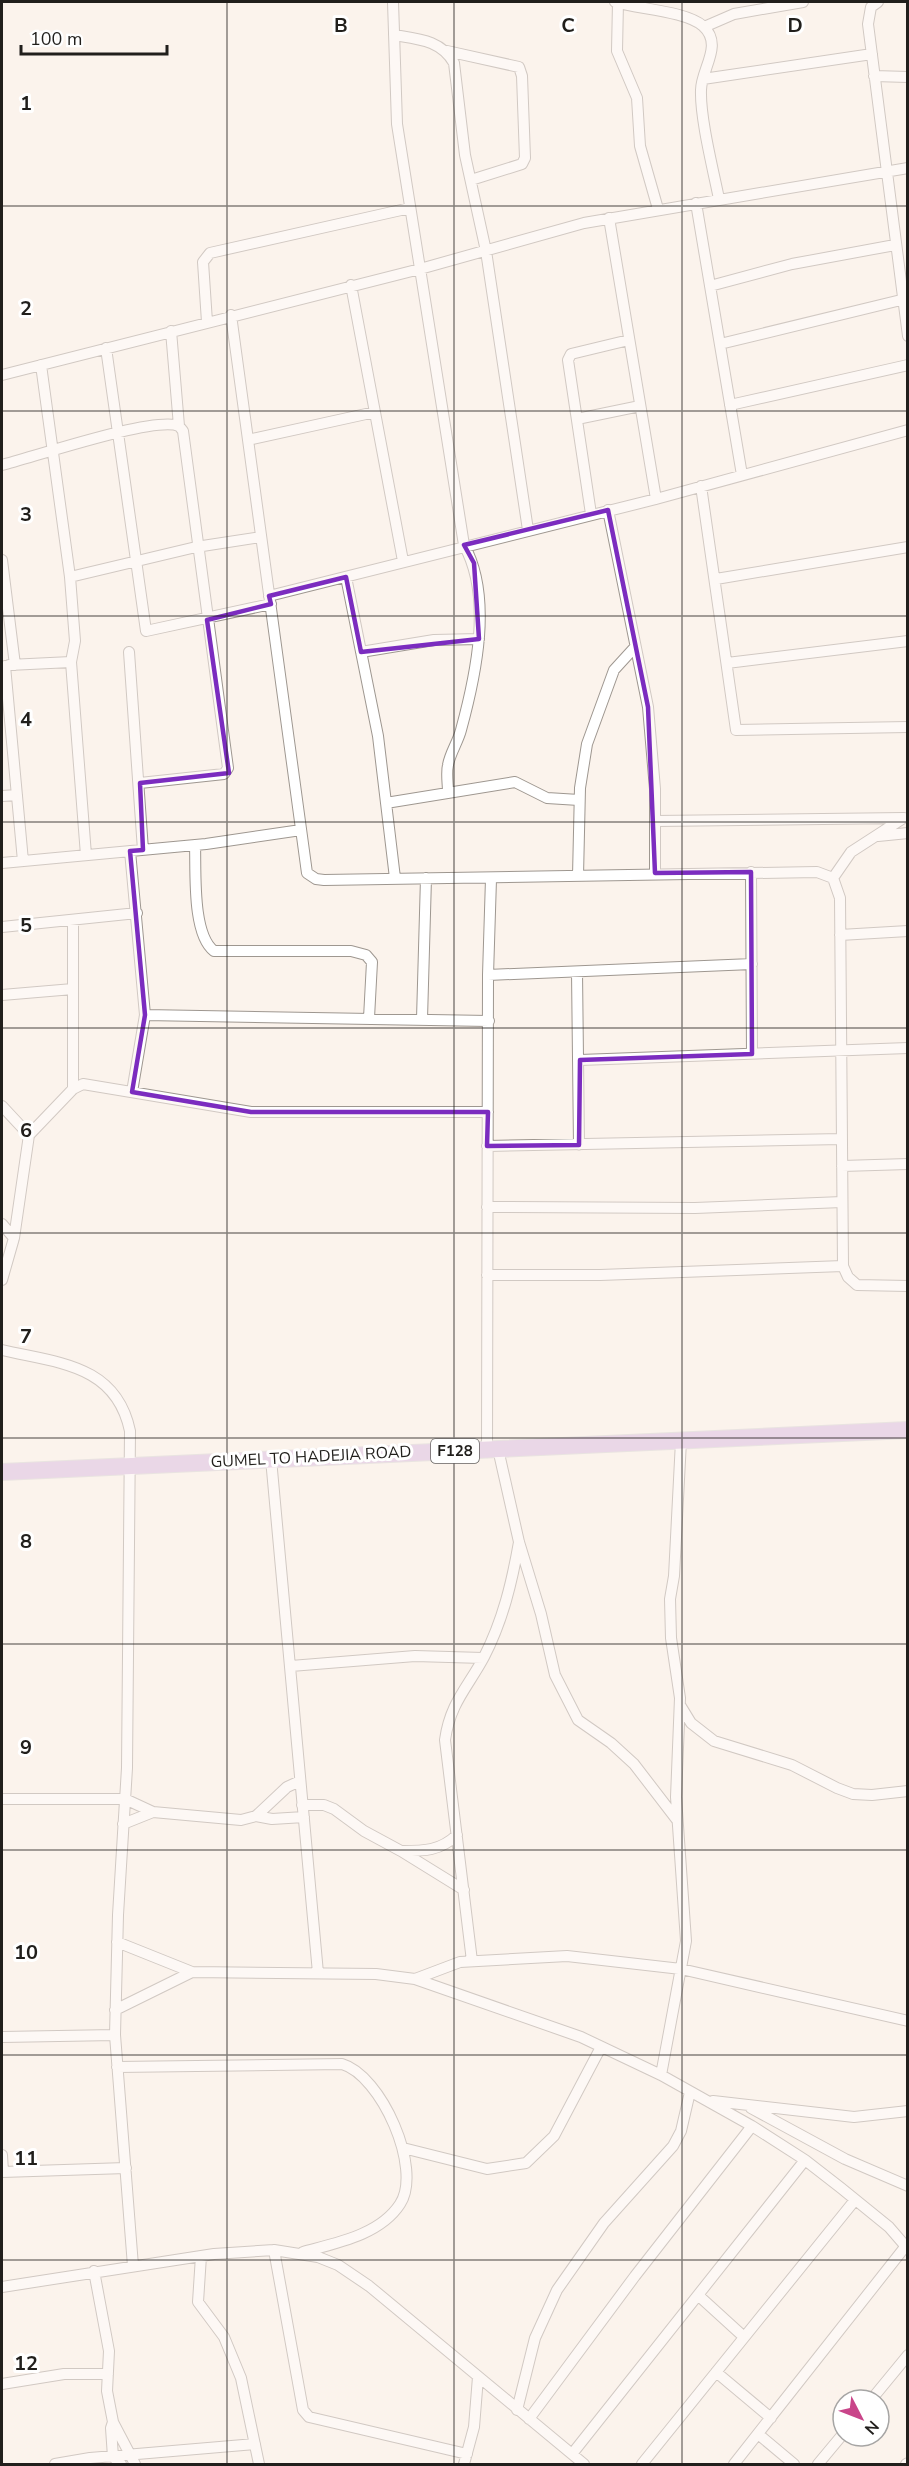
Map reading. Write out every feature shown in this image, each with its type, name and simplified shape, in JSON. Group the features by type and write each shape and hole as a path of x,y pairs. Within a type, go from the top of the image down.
{"main road":[{"name":"GUMEL TO HADEJIA ROAD","path":"2,1472 908,1430"}],"street":[{"path":"393,2 397,124 464,545 474,563 480,616 479,639 461,730 448,765 448,792"},
{"path":"658,209 640,147 637,98 617,51 617,2 696,21 704,27 712,42 712,54 703,79 701,100 718,199"},
{"path":"704,27 734,14 784,3 803,2"},
{"path":"878,2 871,7 868,24 908,336"},
{"path":"394,35 429,41 447,51 519,67 522,76 525,158 522,164 471,180"},
{"path":"447,51 454,63 471,180 486,251 528,530"},
{"path":"703,79 872,54"},
{"path":"874,76 908,77"},
{"path":"2,375 231,315 420,269 609,218 908,168"},
{"path":"696,202 742,475"},
{"path":"207,322 203,262 210,253 410,208"},
{"path":"609,218 656,499"},
{"path":"710,286 792,264 895,245"},
{"path":"351,285 403,561"},
{"path":"720,344 902,300"},
{"path":"231,315 307,873 310,877 324,880 491,879 655,873 817,872 833,878"},
{"path":"171,331 179,426"},
{"path":"591,514 568,360 571,354 629,340"},
{"path":"106,348 146,632 207,620 403,561 656,499 908,430"},
{"path":"730,405 908,364"},
{"path":"41,365 70,577 75,641 71,662 86,855"},
{"path":"577,419 640,406"},
{"path":"248,440 375,412"},
{"path":"2,465 171,422 183,431 196,547 228,768 224,774 140,783"},
{"path":"701,486 736,730 908,727"},
{"path":"608,510 648,707 655,821 655,873"},
{"path":"70,577 196,547 261,537"},
{"path":"716,579 908,547"},
{"path":"2,560 7,665 6,729 17,795 23,861"},
{"path":"346,577 378,736 395,878"},
{"path":"361,652 434,640 479,639"},
{"path":"727,663 908,641"},
{"path":"578,876 579,800 587,744 614,670 635,647"},
{"path":"129,652 143,850"},
{"path":"7,665 71,662"},
{"path":"386,803 515,782 547,798 579,800"},
{"path":"2,796 17,795"},
{"path":"655,821 906,817"},
{"path":"833,878 851,852 906,817"},
{"path":"2,863 195,845 301,830"},
{"path":"874,836 908,833"},
{"path":"195,845 200,929 207,946 214,951 351,951 366,955 372,962 369,1018"},
{"path":"130,851 145,1015 132,1092"},
{"path":"751,873 752,1054"},
{"path":"422,1019 426,878"},
{"path":"833,878 840,898 843,1266 848,1277 856,1285 908,1286"},
{"path":"491,879 488,975 487,1275 493,1449 541,1614 555,1675 578,1720 611,1743 634,1764 677,1820"},
{"path":"2,927 136,913"},
{"path":"73,920 73,1089"},
{"path":"840,935 908,931"},
{"path":"488,975 752,964"},
{"path":"577,972 580,1060 579,1145"},
{"path":"2,995 73,989"},
{"path":"145,1015 489,1021"},
{"path":"580,1060 908,1048"},
{"path":"2,1280 14,1238 23,1163 29,1136 73,1089 83,1084 251,1112 488,1112"},
{"path":"2,1106 29,1136"},
{"path":"487,1146 842,1139"},
{"path":"842,1166 908,1164"},
{"path":"487,1207 695,1208 843,1202"},
{"path":"2,1224 14,1238"},
{"path":"487,1275 600,1275 843,1266"},
{"path":"2,1350 81,1368 99,1379 125,1409 130,1431 125,1799 117,1942 115,2035 133,2266"},
{"path":"661,2075 686,1941 677,1820 680,1705 671,1638 670,1599 674,1576 681,1441"},
{"path":"271,1459 318,1973"},
{"path":"472,1961 445,1740 448,1720 461,1691 483,1658 511,1586 519,1542"},
{"path":"291,1666 415,1656 483,1658"},
{"path":"680,1705 691,1723 714,1741 792,1765 837,1788 854,1794 872,1795 908,1791"},
{"path":"256,1816 287,1787 300,1781"},
{"path":"2,1799 125,1799 153,1812 241,1820 256,1816 272,1819 303,1818"},
{"path":"302,1805 324,1804 334,1809 364,1831 464,1890"},
{"path":"123,1824 153,1812"},
{"path":"401,1851 434,1850 445,1846 457,1835"},
{"path":"117,1942 192,1972 376,1974 415,1979 601,2047 661,2075 752,2126 805,2160 889,2227 906,2248 734,2464"},
{"path":"415,1979 460,1962 567,1956 681,1969 908,2021"},
{"path":"115,2010 192,1972"},
{"path":"2,2037 115,2035"},
{"path":"403,2148 487,2169 526,2163 554,2136 601,2047"},
{"path":"117,2067 342,2064 354,2067 375,2089 393,2120 403,2148 405,2183 399,2206 368,2231 340,2242 300,2253"},
{"path":"517,2410 536,2338 558,2290 604,2223 673,2146 681,2131 690,2092"},
{"path":"706,2101 854,2116 908,2111"},
{"path":"745,2104 845,2159 908,2186"},
{"path":"529,2419 635,2276 752,2126"},
{"path":"2,2155 2,2172 126,2168"},
{"path":"572,2454 805,2160"},
{"path":"642,2464 855,2200"},
{"path":"274,2250 293,2365 303,2410 309,2417 466,2461 474,2427 478,2377"},
{"path":"2,2287 201,2256 274,2250 300,2253 338,2265 369,2286 584,2464"},
{"path":"201,2256 198,2302 224,2337 242,2378 259,2464"},
{"path":"94,2271 109,2351 107,2391 113,2422 134,2460"},
{"path":"699,2296 744,2337"},
{"path":"881,2388 908,2355"},
{"path":"716,2372 771,2418"},
{"path":"2,2384 64,2374 108,2374"},
{"path":"113,2422 111,2428 117,2461"},
{"path":"758,2434 794,2464"},
{"path":"55,2464 134,2460 255,2444"},
{"path":"818,2464 831,2448"}],"highlighted area":[{"path":"608,510 648,707 655,873 751,872 752,1054 580,1060 579,1145 487,1146 488,1112 251,1112 132,1092 145,1015 130,851 143,850 140,783 229,773 207,620 271,604 269,596 346,577 361,652 479,639 474,563 464,545"}]}
